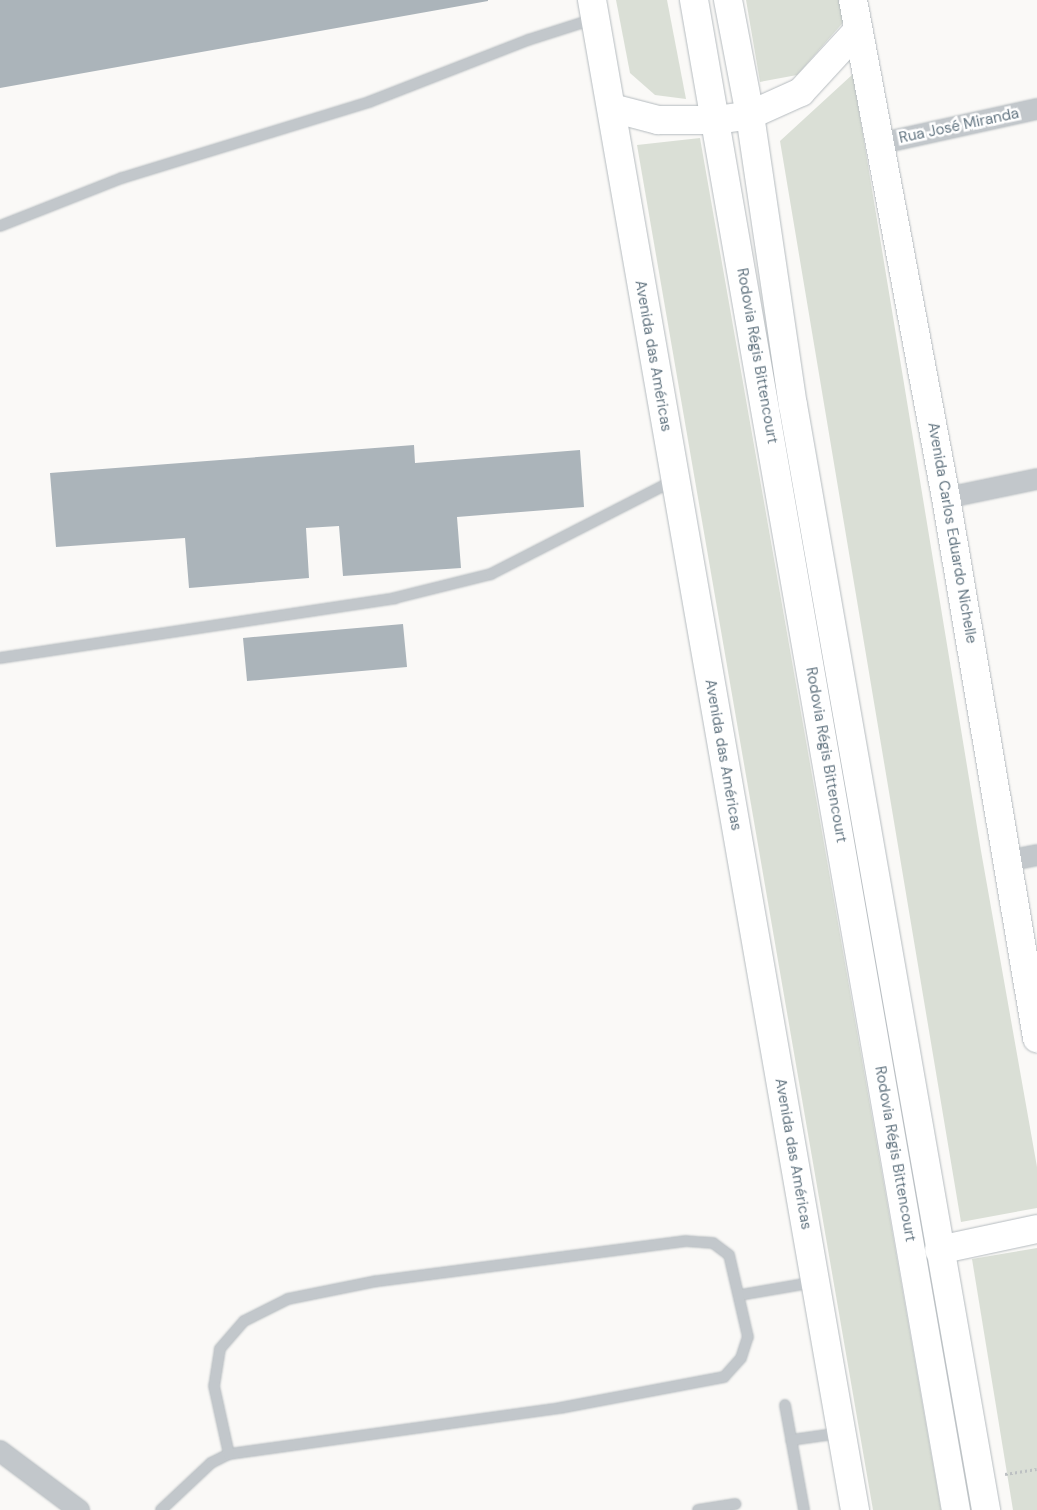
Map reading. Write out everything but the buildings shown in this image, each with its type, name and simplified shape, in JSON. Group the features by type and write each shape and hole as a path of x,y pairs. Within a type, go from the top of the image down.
{"main road":[{"name":"Rodovia Régis Bittencourt","path":"694,0 956,1510"},
{"name":"Rodovia Régis Bittencourt","path":"728,0 750,115 794,414 986,1510"},
{"name":"Avenida Carlos Eduardo Nichelle","path":"853,0 882,143 946,498 1037,1038"},
{"name":"Avenida das Américas","path":"594,10 674,480 855,1510"},
{"path":"612,108 634,116 669,120 716,120 750,115 801,92 858,30"},
{"path":"621,161 626,149 645,130 669,120"},
{"path":"939,1250 1037,1229"}],"street":[{"name":"Rua José Miranda","path":"882,143 1037,110"},
{"path":"946,498 1037,479"},
{"path":"1007,861 1037,855"},
{"path":"0,1451 79,1510"}],"lane":[{"path":"0,226 122,178 369,102 528,40 594,10"},
{"path":"0,658 395,598 491,574 674,480"},
{"path":"161,1510 211,1463 229,1454 560,1408 724,1377 741,1358 748,1336 729,1254 713,1243 686,1242 377,1281 288,1299 244,1321 220,1349 214,1386 229,1454"},
{"path":"740,1295 815,1282"},
{"path":"785,1405 804,1510"},
{"path":"791,1440 842,1433"},
{"path":"698,1510 736,1504"}],"shaded area":[{"path":"616,0 667,0 686,99 655,95 630,73"},
{"path":"746,0 845,0 848,17 797,75 760,82"},
{"path":"853,74 981,851 1037,1167 1037,1208 961,1222 780,141"},
{"path":"700,138 941,1510 873,1510 637,145"},
{"path":"1037,1248 1037,1510 1013,1510 972,1259"}]}
